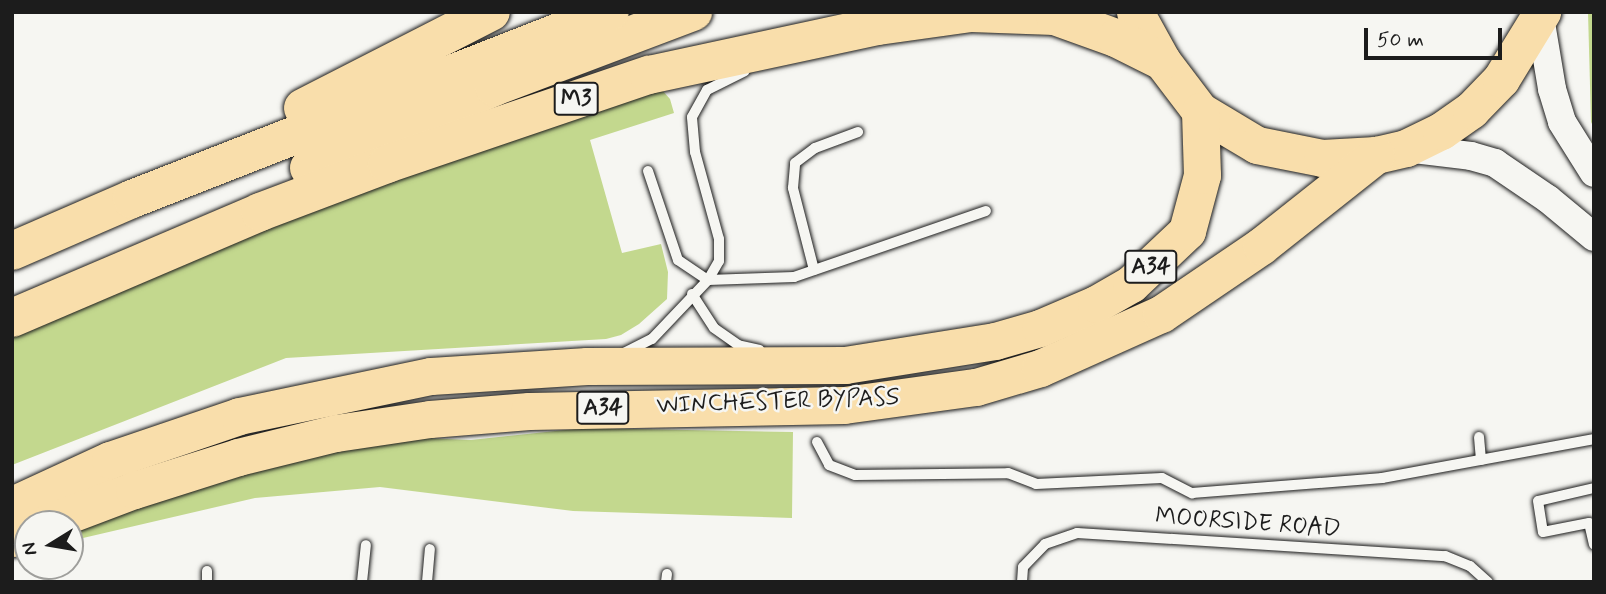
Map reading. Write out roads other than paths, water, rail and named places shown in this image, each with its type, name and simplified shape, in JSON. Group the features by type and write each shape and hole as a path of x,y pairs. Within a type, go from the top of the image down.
{"highway":[{"path":"132,199 261,129 491,12"},
{"path":"12,251 132,199 610,12"},
{"name":"M3","path":"12,299 494,87 693,12"},
{"path":"1135,12 1162,61 1200,111 1257,145 1322,158 1391,151 1441,131 1471,110 1501,79 1541,15"},
{"name":"M3","path":"12,318 260,212 387,164 649,75 810,39 971,13 1055,16 1116,38 1162,61"},
{"name":"WINCHESTER BYPASS","path":"12,505 110,460 239,416 431,376 587,366 845,365 995,341 1040,328 1096,304 1131,284 1187,231 1202,175 1200,111"},
{"name":"WINCHESTER BYPASS","path":"81,510 238,457 336,433 416,421 543,410 845,405 976,387 1040,368 1096,346 1161,314 1261,246 1391,151"}],"street":[{"path":"1541,15 1552,89 1563,122 1594,173"},
{"path":"1391,151 1471,156 1494,163 1548,199 1594,237"}],"lane":[{"path":"719,261 719,239 695,152 692,117 707,90 810,39"},
{"path":"814,270 793,188 795,163 815,148 858,132"},
{"path":"648,171 678,260 708,280 794,277 986,211"},
{"path":"587,366 652,339 708,280 729,249"},
{"path":"692,294 714,328 738,345 845,365"},
{"path":"1479,437 1482,460"},
{"path":"817,442 830,465 855,475 1007,473 1036,484 1162,478 1192,493 1382,478 1594,439"},
{"path":"1594,488 1538,501 1543,532 1589,523 1594,544"},
{"name":"MOORSIDE ROAD","path":"1022,582 1023,567 1045,544 1077,533 1445,556 1470,566 1488,582"},
{"path":"362,582 366,545"},
{"path":"427,582 430,550"}]}
